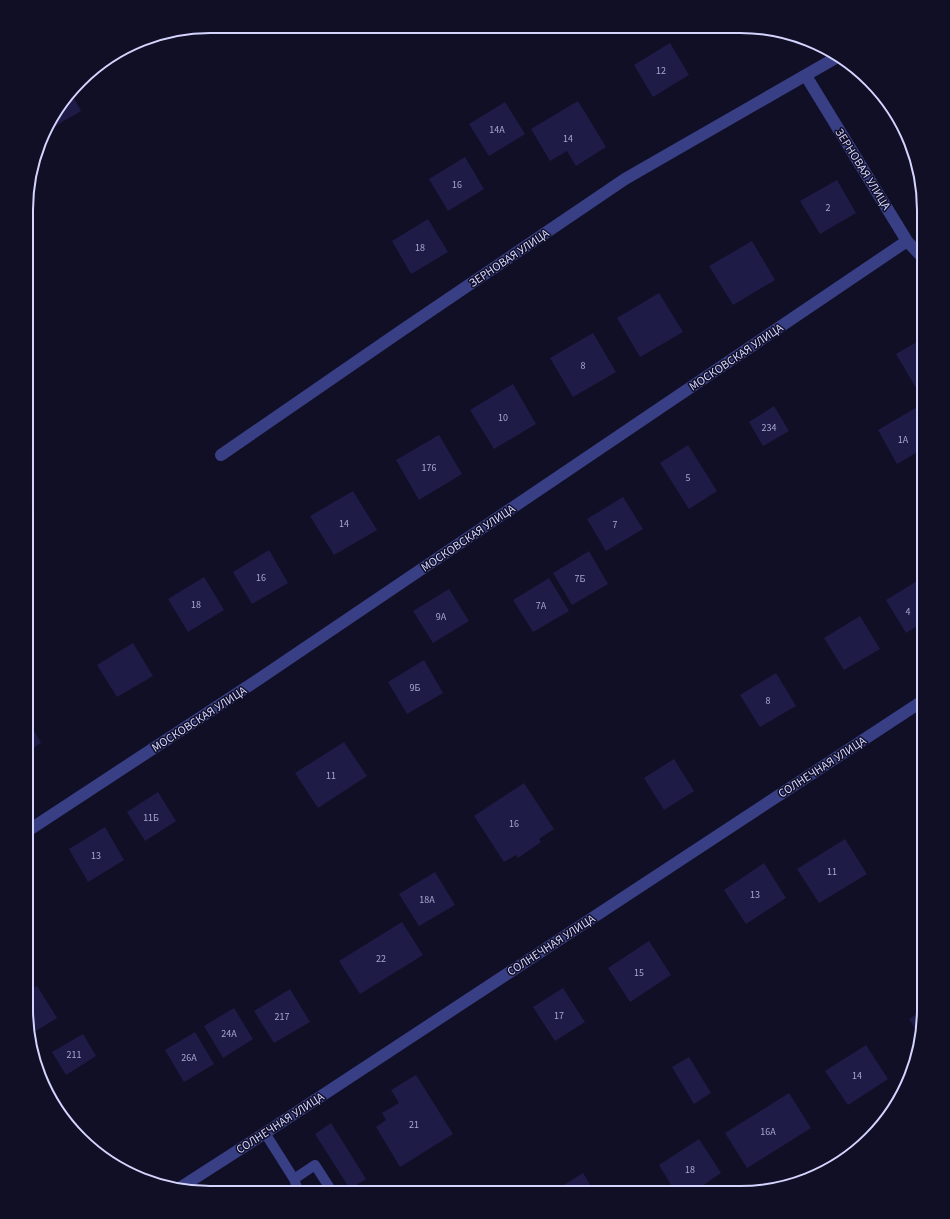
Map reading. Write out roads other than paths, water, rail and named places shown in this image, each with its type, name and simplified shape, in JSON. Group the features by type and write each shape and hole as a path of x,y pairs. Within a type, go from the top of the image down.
{"street":[{"name":"ЗЕРНОВАЯ УЛИЦА","path":"221,455 625,179 833,60"},
{"name":"ЗЕРНОВАЯ УЛИЦА","path":"806,76 907,241 917,252"},
{"name":"МОСКОВСКАЯ УЛИЦА","path":"33,827 272,670 907,241"},
{"name":"СОЛНЕЧНАЯ УЛИЦА","path":"186,1184 917,705"}],"lane":[{"path":"265,1133 294,1179 296,1186"},
{"path":"294,1179 315,1165 328,1186"}]}
